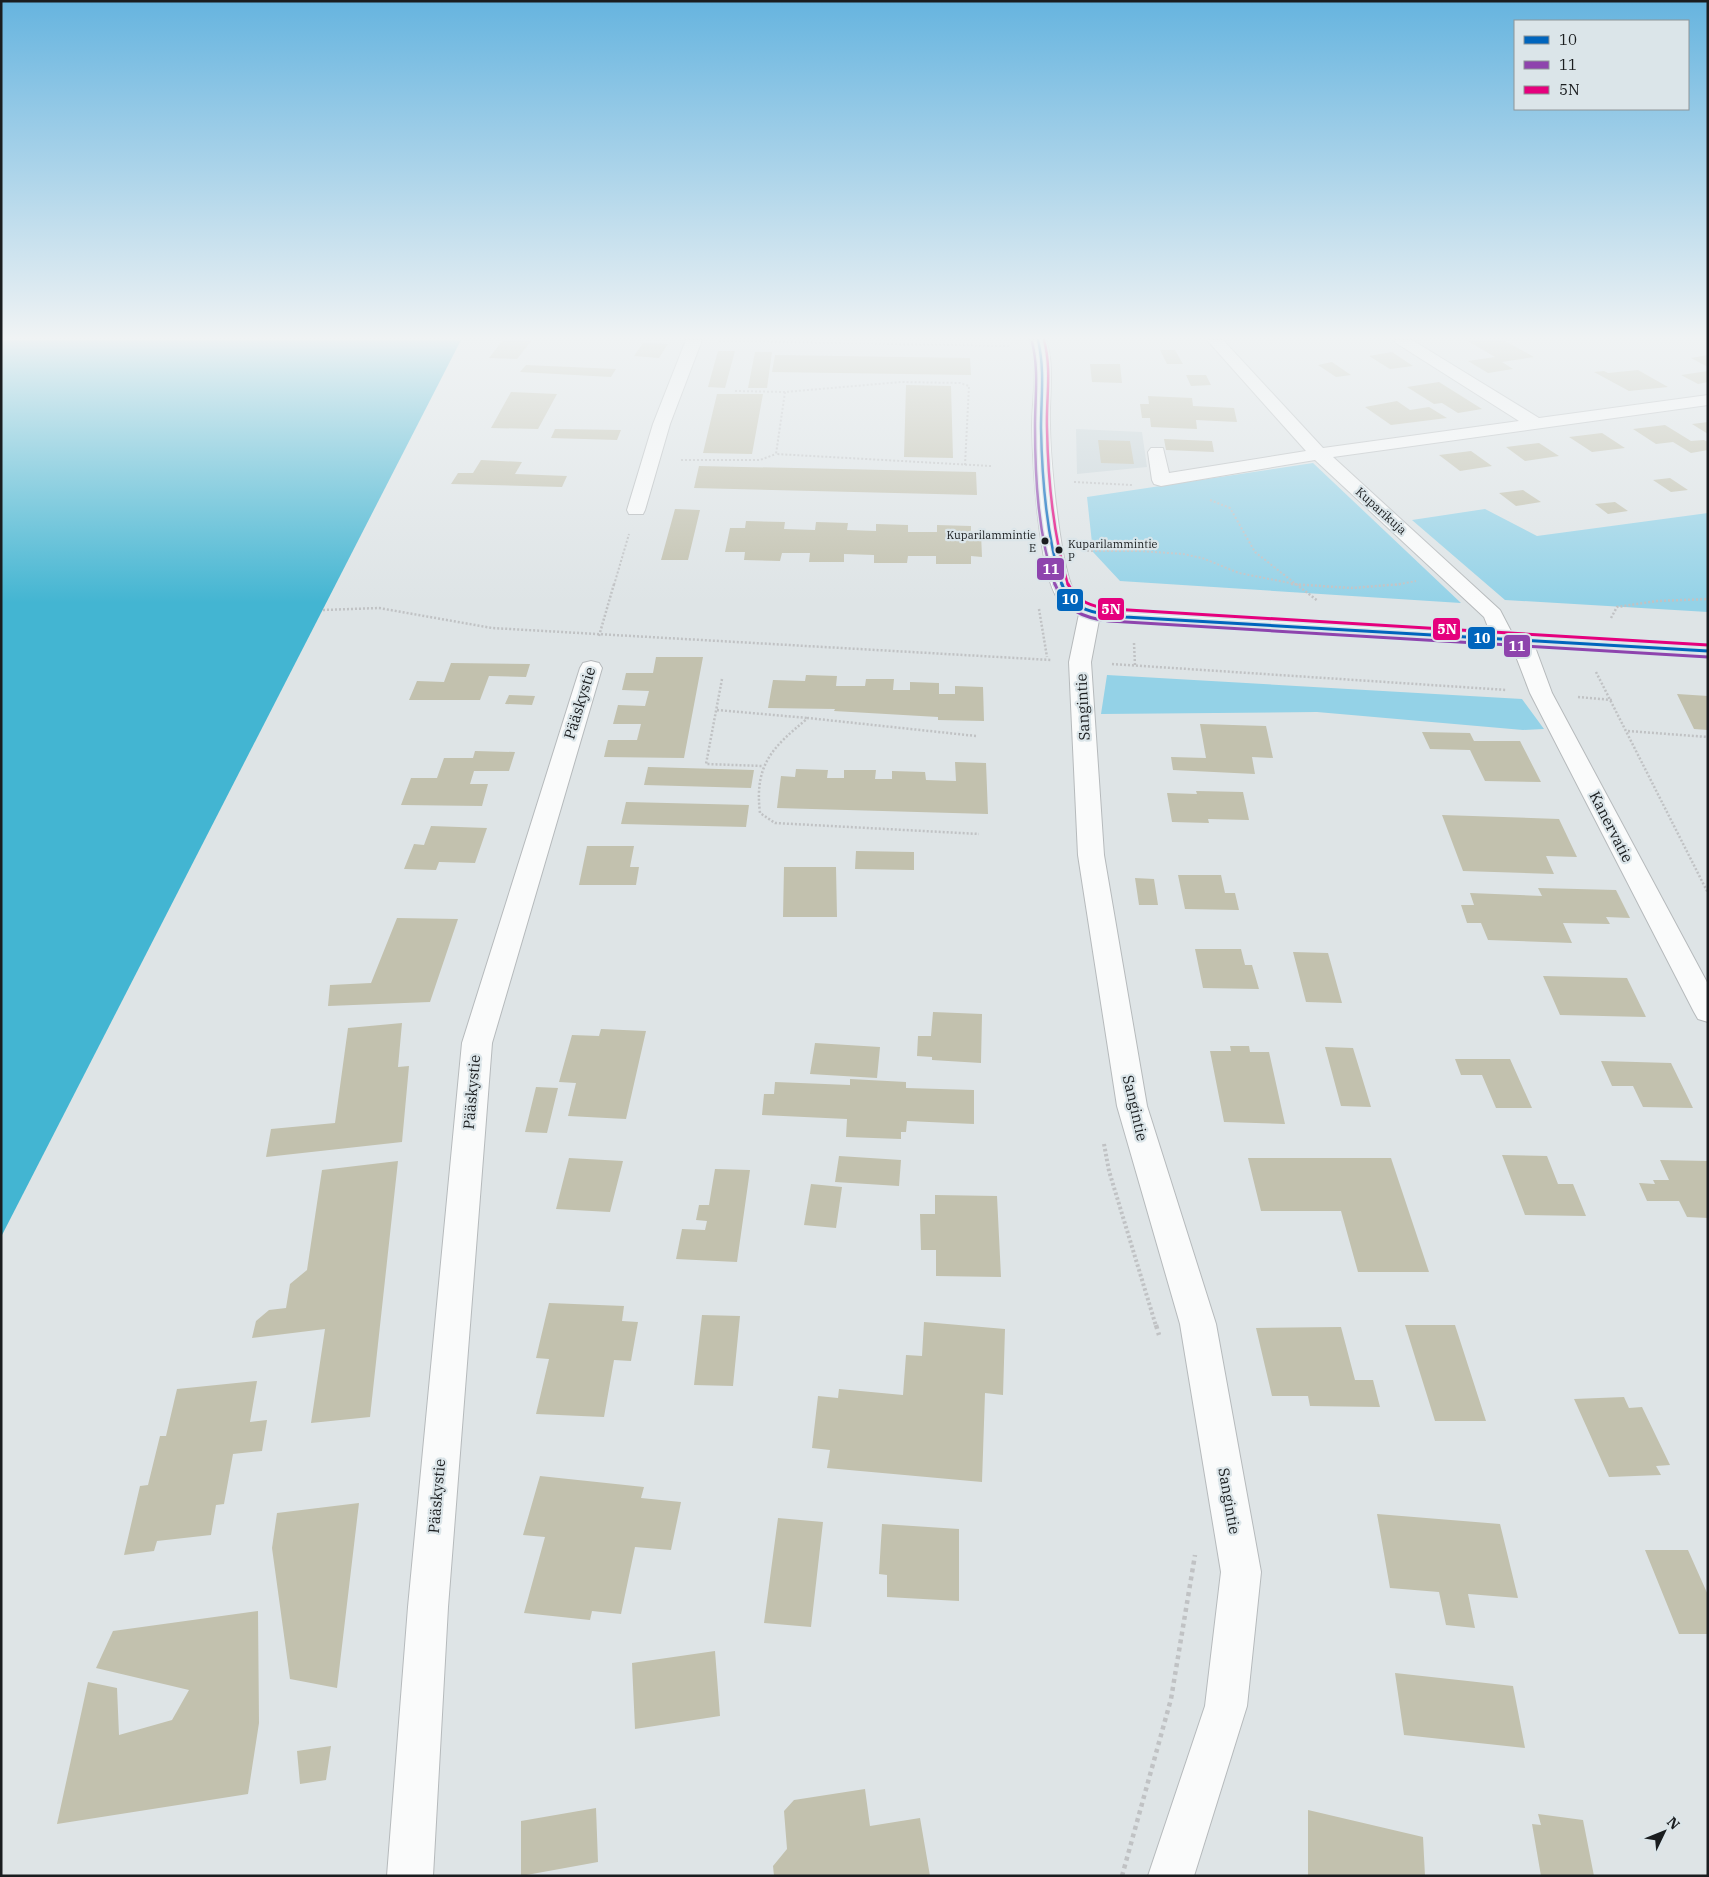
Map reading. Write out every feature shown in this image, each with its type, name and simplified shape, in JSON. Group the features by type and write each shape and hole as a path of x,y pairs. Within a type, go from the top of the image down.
{"street":[{"path":"636,510 649,460 661,428"},
{"path":"1041,428 1045,485 1059,578 1066,597 1090,612 1133,617 1708,651"},
{"name":"Kuparikuja","path":"1295,428 1319,454 1493,614 1513,639"},
{"path":"1157,452 1165,480 1319,454 1502,428"},
{"name":"Sangintie","path":"1090,612 1080,662 1091,854 1132,1106 1198,1324 1240,1572 1226,1706 1171,1876"},
{"name":"Kanervatie","path":"1513,639 1708,1012"},
{"name":"Pääskystie","path":"410,1876 428,1607 477,1043 590,668"}],"path":[{"path":"649,460 760,460 772,458 776,454 780,428"},
{"path":"965,465 967,428"},
{"path":"776,454 991,466"},
{"path":"1068,482 1127,486 1165,480 1230,508 1256,552 1322,604"},
{"name":"Pääskystie","path":"590,668 636,510"},
{"path":"1082,551 1146,552 1198,557 1239,574 1296,585 1388,588 1449,573"},
{"path":"1609,621 1617,607 1657,601 1708,599"},
{"path":"323,610 379,608 492,628 1080,662 1541,693 1612,700"},
{"path":"1580,643 1628,731 1708,893"},
{"path":"722,679 706,764 763,766"},
{"path":"717,710 733,709 976,736"},
{"path":"808,718 785,738 763,766 758,795 760,814 775,823 979,834"},
{"path":"1628,731 1708,737"}],"shaded area":[{"path":"1,428 416,428 1,1237"},
{"path":"1076,429 1142,432 1147,467 1077,474"},
{"path":"1313,463 1461,603 1120,581 1093,552 1087,497"},
{"path":"1485,509 1537,536 1708,513 1708,612 1505,600 1412,520"},
{"path":"1107,675 1522,699 1544,729 1523,730 1317,712 1101,714"}],"building":[{"path":"491,428 539,428 538,429"},
{"path":"709,428 757,428 752,454 703,453"},
{"path":"905,428 952,428 953,458 904,457"},
{"path":"1165,428 1197,428 1197,429"},
{"path":"1669,428 1691,441 1704,440 1708,442 1708,450 1691,453 1673,442 1656,444 1633,429"},
{"path":"1698,428 1708,428 1708,434"},
{"path":"555,429 621,430 617,440 551,438"},
{"path":"1602,433 1625,448 1592,452 1569,437"},
{"path":"1164,439 1212,441 1214,452 1166,450"},
{"path":"1098,440 1130,441 1134,464 1101,463"},
{"path":"1539,443 1559,456 1525,461 1506,447"},
{"path":"1471,451 1492,466 1460,471 1439,455"},
{"path":"481,460 522,462 515,474 567,476 562,487 451,484 458,473 473,473"},
{"path":"699,466 976,472 977,495 694,488"},
{"path":"1670,478 1688,490 1671,492 1653,480"},
{"path":"1523,490 1541,502 1516,506 1499,493"},
{"path":"1615,502 1628,511 1608,514 1595,504"},
{"path":"675,509 700,510 688,560 661,560"},
{"path":"746,521 785,522 784,529 815,530 816,522 848,523 847,530 876,531 876,524 908,525 908,532 937,532 937,525 971,526 971,533 981,533 982,557 971,556 971,564 936,564 936,556 908,556 907,563 874,563 874,555 844,554 844,562 809,562 810,553 782,553 780,561 744,560 745,552 725,552 730,528 745,528"},
{"path":"656,657 703,657 684,758 604,757 608,740 637,740 641,724 613,724 618,705 645,706 649,691 622,690 626,673 653,673"},
{"path":"451,663 530,664 526,677 489,676 480,700 409,700 417,681 444,682"},
{"path":"806,675 837,676 836,686 865,686 866,679 894,679 893,690 910,690 910,682 939,683 939,694 955,694 955,686 983,687 984,721 938,720 938,717 834,711 835,709 768,708 773,680 805,681"},
{"path":"1677,694 1708,696 1708,730 1694,729"},
{"path":"509,695 535,696 532,705 505,704"},
{"path":"1200,724 1266,726 1273,758 1252,757 1255,774 1173,770 1171,757 1206,758"},
{"path":"1422,732 1470,733 1474,741 1520,741 1541,782 1485,781 1470,750 1430,749"},
{"path":"475,751 515,752 509,771 474,771 470,784 488,784 482,806 401,805 411,778 437,778 444,758 473,758"},
{"path":"955,762 986,763 988,814 777,808 781,776 795,777 796,769 828,770 827,778 844,778 844,770 876,770 875,779 892,779 892,771 925,772 926,780 956,781"},
{"path":"648,767 754,770 751,788 644,785"},
{"path":"1196,791 1243,792 1249,820 1208,819 1209,823 1172,822 1167,793 1197,794"},
{"path":"626,802 749,805 746,827 621,824"},
{"path":"1442,815 1559,819 1577,857 1546,856 1554,874 1463,871"},
{"path":"431,826 487,828 475,863 439,862 436,870 404,869 414,844 424,845"},
{"path":"587,846 634,846 630,867 639,867 636,885 579,885"},
{"path":"856,851 914,852 914,870 855,869"},
{"path":"784,867 836,867 837,917 783,917"},
{"path":"1178,875 1221,875 1225,893 1235,893 1239,910 1185,909"},
{"path":"1135,878 1154,879 1158,905 1139,905"},
{"path":"1538,888 1616,890 1630,918 1606,917 1610,924 1563,923 1572,943 1488,940 1481,923 1467,923 1461,905 1474,905 1470,893 1542,896"},
{"path":"397,918 458,919 430,1002 328,1006 330,985 371,983"},
{"path":"1195,949 1241,949 1245,965 1252,965 1259,989 1203,988"},
{"path":"1293,952 1328,953 1342,1003 1306,1002"},
{"path":"1543,976 1627,978 1646,1017 1560,1015"},
{"path":"933,1012 982,1014 981,1063 932,1060 932,1057 917,1056 918,1036 931,1036"},
{"path":"402,1023 398,1067 409,1066 402,1142 266,1157 271,1129 335,1123 348,1028"},
{"path":"601,1029 646,1031 626,1119 568,1116 576,1083 559,1082 572,1035 599,1036"},
{"path":"815,1043 880,1047 877,1078 810,1074"},
{"path":"1230,1046 1249,1046 1250,1052 1269,1052 1285,1124 1224,1122 1210,1051 1231,1051"},
{"path":"1325,1047 1353,1048 1371,1107 1341,1106"},
{"path":"1455,1059 1510,1059 1532,1108 1496,1108 1482,1075 1461,1075"},
{"path":"1601,1061 1671,1063 1693,1108 1643,1107 1633,1086 1612,1086"},
{"path":"850,1079 906,1082 906,1088 974,1090 974,1124 907,1121 906,1132 901,1132 901,1139 846,1137 847,1119 762,1115 764,1094 774,1094 775,1082 850,1085"},
{"path":"536,1087 558,1088 547,1133 525,1132"},
{"path":"1502,1155 1547,1156 1558,1184 1573,1184 1586,1216 1525,1215"},
{"path":"839,1156 901,1160 899,1186 835,1182"},
{"path":"569,1158 623,1161 610,1212 556,1209"},
{"path":"1248,1158 1391,1158 1429,1272 1358,1272 1341,1211 1261,1211"},
{"path":"1660,1160 1708,1161 1708,1218 1687,1217 1679,1201 1647,1201 1639,1183 1655,1184 1653,1180 1669,1180"},
{"path":"398,1161 370,1417 311,1423 325,1329 252,1338 256,1321 269,1310 286,1308 290,1284 307,1270 322,1170"},
{"path":"715,1169 750,1170 737,1262 676,1259 682,1229 705,1230 707,1221 696,1220 699,1205 709,1205"},
{"path":"811,1184 842,1187 836,1228 804,1225"},
{"path":"935,1195 997,1196 1001,1277 936,1276 936,1250 921,1250 920,1214 935,1214"},
{"path":"549,1303 624,1306 622,1321 638,1322 631,1361 614,1360 604,1417 536,1414 549,1359 536,1358"},
{"path":"702,1315 740,1316 733,1386 694,1385"},
{"path":"924,1322 1005,1329 1003,1395 985,1393 982,1482 827,1468 830,1450 812,1448 818,1396 838,1398 839,1389 903,1395 906,1355 922,1356"},
{"path":"1405,1325 1455,1325 1486,1421 1435,1421"},
{"path":"1341,1327 1355,1380 1373,1380 1380,1407 1310,1406 1308,1396 1272,1396 1256,1328"},
{"path":"257,1381 250,1422 267,1420 262,1451 233,1454 224,1504 216,1505 211,1535 157,1541 154,1551 124,1555 140,1486 148,1485 160,1436 166,1436 177,1389"},
{"path":"1624,1397 1629,1408 1642,1407 1670,1465 1656,1466 1661,1475 1609,1477 1574,1399"},
{"path":"540,1476 644,1487 641,1498 681,1502 671,1550 635,1547 621,1614 592,1611 590,1620 524,1613 545,1537 523,1535"},
{"path":"359,1503 337,1688 290,1679 272,1548 277,1513"},
{"path":"1377,1514 1500,1524 1518,1598 1468,1594 1475,1628 1446,1625 1439,1592 1390,1588"},
{"path":"778,1518 823,1522 811,1627 764,1623"},
{"path":"882,1524 959,1529 959,1601 887,1597 887,1575 879,1574"},
{"path":"1645,1550 1688,1550 1708,1595 1708,1634 1679,1634"},
{"path":"258,1611 259,1723 248,1794 57,1824 88,1682 117,1688 119,1735 172,1720 189,1690 96,1668 113,1631"},
{"path":"715,1651 720,1716 635,1729 632,1663"},
{"path":"1395,1673 1513,1686 1525,1748 1404,1735"},
{"path":"331,1746 326,1780 300,1784 297,1751"},
{"path":"865,1789 870,1826 920,1818 930,1876 774,1876 773,1866 787,1849 784,1811 794,1800"},
{"path":"596,1808 598,1862 521,1876 521,1821"},
{"path":"1308,1810 1423,1837 1425,1876 1308,1876"},
{"path":"1538,1814 1583,1820 1594,1876 1541,1876 1532,1824 1541,1825"}],"transit line":[{"name":"11","path":"1035,428 1036,465 1042,520 1051,573 1058,593 1067,606 1087,617 1124,623 1708,657"},
{"name":"10","path":"1041,428 1048,518 1057,570 1063,589 1071,601 1083,609 1125,617 1708,651"},
{"name":"5N","path":"1047,428 1054,516 1062,566 1068,585 1075,596 1086,603 1098,607 1119,610 1708,645"}],"place":[{"name":"Kuparilammintie E","path":"1045,541"},
{"name":"Kuparilammintie P","path":"1059,550"}]}
